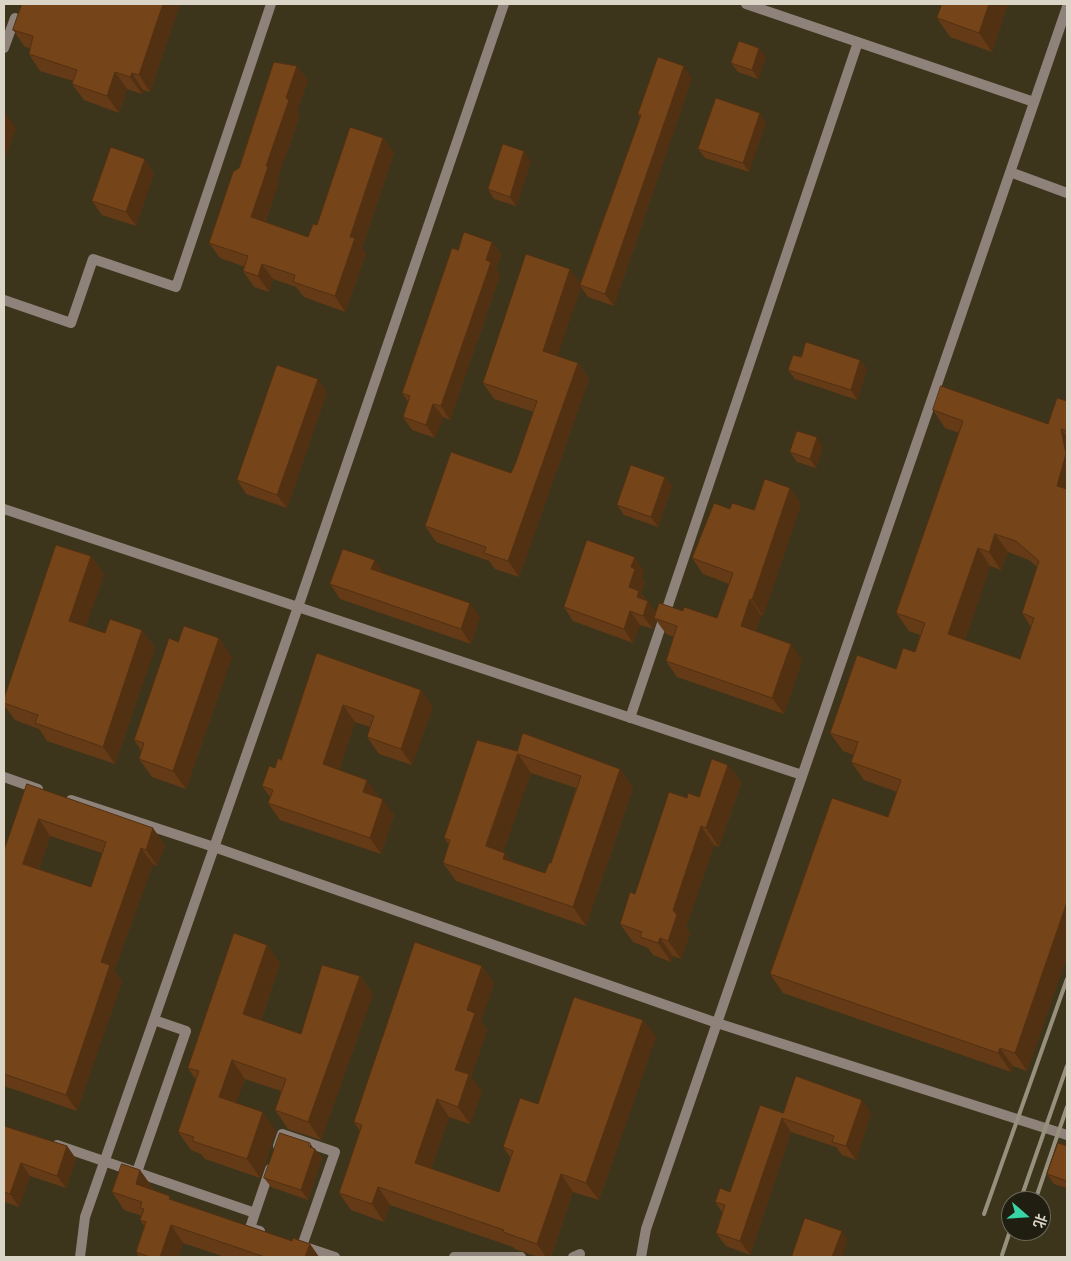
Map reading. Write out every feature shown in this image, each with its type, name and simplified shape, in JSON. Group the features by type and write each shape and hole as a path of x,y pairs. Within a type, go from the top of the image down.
{"lane":[{"path":"4,300 72,323 93,259 176,287 270,4"},
{"path":"80,1257 85,1217 298,607 504,4"},
{"path":"746,4 1034,102"},
{"path":"640,1257 646,1229 1067,7"},
{"path":"4,48 16,18"},
{"path":"630,718 858,42"},
{"path":"1010,172 1067,192"},
{"path":"4,508 802,775"},
{"path":"4,778 214,847 717,1023 1067,1135"},
{"path":"137,1172 186,1031 154,1020"},
{"path":"267,1234 250,1228 282,1134 335,1152 298,1245 335,1257"},
{"path":"50,1142 255,1212"},
{"path":"454,1257 521,1257"}],"building":[{"path":"22,4 163,4 139,75 132,73 130,77 115,72 107,96 72,84 77,70 29,54 33,36 13,30"},
{"path":"942,4 989,4 979,33 937,18"},
{"path":"739,41 759,48 752,70 731,63"},
{"path":"658,57 684,66 605,294 580,285 641,115 638,114"},
{"path":"274,62 297,66 286,98 289,100 251,217 308,237 313,224 317,225 350,127 383,138 350,237 355,238 335,296 293,282 295,275 262,264 258,276 243,271 248,256 209,243 233,172 239,168"},
{"path":"716,98 760,113 743,163 698,149"},
{"path":"503,144 524,151 510,197 488,189"},
{"path":"111,147 145,159 126,212 92,201"},
{"path":"464,232 492,242 486,260 491,262 441,406 433,404 426,425 403,417 410,396 402,393 452,248 458,250"},
{"path":"526,254 570,269 543,351 578,363 508,561 484,553 486,547 425,526 451,452 511,473 516,462 537,401 483,383"},
{"path":"806,342 860,360 851,390 788,370 793,355 801,357"},
{"path":"277,365 318,379 277,495 237,480"},
{"path":"941,386 1048,424 1057,398 1067,401 1067,431 1061,429 1066,454 1057,486 1067,489 1067,902 1015,1053 1000,1048 998,1053 770,974 832,798 888,817 901,780 851,762 858,742 830,733 857,655 896,669 903,648 915,652 925,623 896,613 963,421 933,410","holes":["995,534 1016,541 1039,561 1022,613 1034,618 1020,659 948,634 978,548 989,552"]},
{"path":"797,431 817,437 810,459 790,452"},
{"path":"631,465 665,477 651,517 617,505"},
{"path":"765,479 790,488 752,600 750,599 741,626 791,644 772,698 666,661 677,626 654,618 659,603 683,611 684,607 717,618 733,573 692,558 714,503 730,509 732,503 754,510"},
{"path":"587,540 635,557 631,567 635,569 629,587 639,591 637,597 648,601 643,616 630,611 624,629 564,607"},
{"path":"56,545 91,556 69,621 105,633 110,619 142,630 103,747 35,723 38,715 4,703"},
{"path":"343,549 375,560 371,569 470,603 461,629 330,584"},
{"path":"184,626 219,638 173,771 139,759 144,743 134,740 169,638 178,642"},
{"path":"317,653 421,690 401,749 367,737 374,716 343,705 323,764 367,780 363,792 383,799 370,838 268,803 273,790 262,786 269,766 275,768 278,758 281,760"},
{"path":"523,733 620,769 573,907 443,863 450,840 444,838 477,740 517,751","holes":["518,754 581,776 551,863 549,863 545,873 503,859 505,853 486,846"]},
{"path":"712,759 728,765 706,828 701,826 673,910 677,915 668,941 660,938 658,943 640,937 642,932 620,924 630,892 635,894 669,792 687,798 688,793 699,797"},
{"path":"27,784 153,828 146,850 141,848 101,962 110,965 66,1095 4,1074 4,851","holes":["39,819 106,842 91,887 23,864"]},
{"path":"234,933 267,945 243,1014 301,1034 322,965 360,976 308,1122 275,1110 286,1079 232,1060 219,1097 263,1112 247,1159 192,1141 194,1137 178,1132 199,1071 188,1068"},
{"path":"415,942 482,966 467,1010 475,1013 455,1070 469,1074 458,1107 437,1099 415,1163 499,1192 513,1151 503,1147 520,1098 538,1104 574,997 643,1020 586,1183 561,1174 537,1244 503,1232 504,1230 378,1187 372,1204 339,1193 362,1125 354,1122"},
{"path":"796,1076 862,1100 846,1146 832,1142 834,1136 782,1118 740,1241 716,1233 725,1205 715,1202 720,1188 730,1192 760,1105 783,1113"},
{"path":"4,1126 67,1146 57,1176 21,1163 10,1194 4,1192"},
{"path":"280,1133 310,1143 308,1146 315,1149 301,1190 264,1178"},
{"path":"1058,1143 1067,1146 1067,1181 1047,1174"},
{"path":"122,1164 140,1170 136,1184 170,1196 169,1199 292,1241 293,1238 310,1244 305,1257 265,1257 171,1225 160,1257 150,1257 136,1252 146,1222 140,1220 144,1209 140,1208 142,1202 112,1192"},
{"path":"805,1218 842,1231 832,1257 792,1256"}],"railway":[{"path":"984,1214 1067,979"},
{"path":"1023,1191 1067,1066"},
{"path":"1038,1191 1067,1107"},
{"path":"1002,1255 1007,1241"}]}
